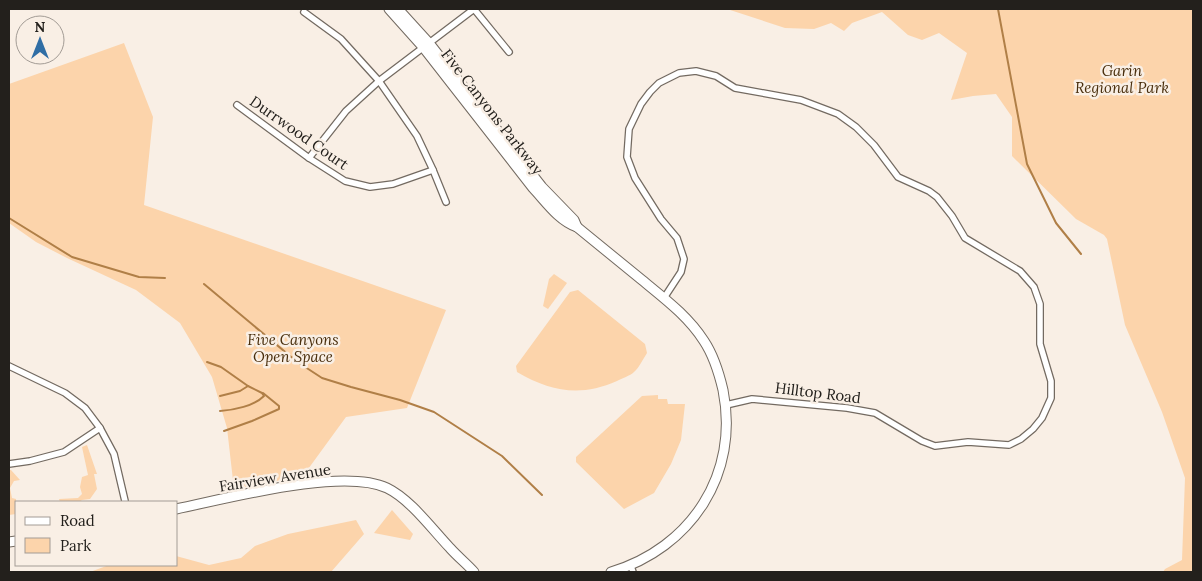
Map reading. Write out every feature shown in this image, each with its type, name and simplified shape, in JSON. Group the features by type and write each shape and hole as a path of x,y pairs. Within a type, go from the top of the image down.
{"main road":[{"name":"Five Canyons Parkway","path":"389,9 426,45"},
{"name":"Five Canyons Parkway","path":"398,9 542,187 574,220 577,227 688,318 705,342 714,360 726,405 727,432 722,461 712,487 697,513 680,533 658,552 632,569 611,572"},
{"name":"Fairview Avenue","path":"178,509 268,490 319,483 354,481 370,483 387,488 403,499 470,570"}],"street":[{"path":"309,158 346,111 379,81 474,9 509,52"},
{"path":"304,12 341,39 379,81 397,105 417,136 446,202"},
{"name":"Hilltop Road","path":"664,298 681,272 684,258 677,238 661,219 635,178 627,156 629,129 641,104 654,87 679,73 696,71 716,76 735,88 800,100 838,114 856,127 874,145 898,177 937,196 965,238 1020,271 1034,287 1040,304 1040,344 1051,381 1051,398 1042,418 1033,429 1009,445 968,442 935,446 922,441 875,413 847,408 752,399 726,405"},
{"name":"Durrwood Court","path":"237,105 309,158 345,181 370,187 393,184 433,170"},
{"path":"9,366 65,393 85,408 100,428 114,454 125,501"},
{"path":"9,464 30,461 64,452 100,428"}],"green space":[{"name":"Garin Regional Park","path":"727,9 1193,9 1193,572 1163,572 1182,560 1185,478 1162,412 1125,325 1107,239 1104,235 1076,219 1012,156 1012,117 996,94 951,100 967,53 939,33 922,40 908,35 882,12 852,23 844,31 831,23 814,29 785,28"},
{"name":"Five Canyons Open Space","path":"124,43 153,117 144,205 446,310 407,408 346,417 303,476 234,489 227,428 212,377 180,323 136,290 36,242 9,223 9,84"},
{"path":"554,274 567,283 548,309 543,306 549,279"},
{"path":"578,290 645,344 647,353 638,368 630,375 604,386 579,390 554,388 517,372 516,366 570,292"},
{"path":"658,395 658,399 667,399 668,404 685,404 681,440 671,464 654,493 624,509 576,462 576,457 642,396"},
{"path":"87,445 97,474 94,474 97,489 90,499 60,501 59,499 78,498 82,494 80,487 82,477 88,475 82,447"},
{"path":"9,470 11,470 20,480 14,481 10,488 12,498 16,499 16,501 15,514 9,515"},
{"path":"392,510 413,534 410,540 374,533"},
{"path":"356,520 364,534 331,572 90,572 106,566 178,566 178,557 209,565 241,558 255,546 288,534"}],"waterway":[{"path":"998,9 1027,164 1056,223 1081,254"},
{"path":"9,218 72,257 139,277 165,278"},
{"path":"204,284 296,361 322,378 400,400 434,412 502,456 542,495"},
{"path":"207,362 221,367 248,386"},
{"path":"220,396 240,391 248,386 264,396 249,405 220,411"},
{"path":"224,431 279,409 279,406 263,393"}]}
